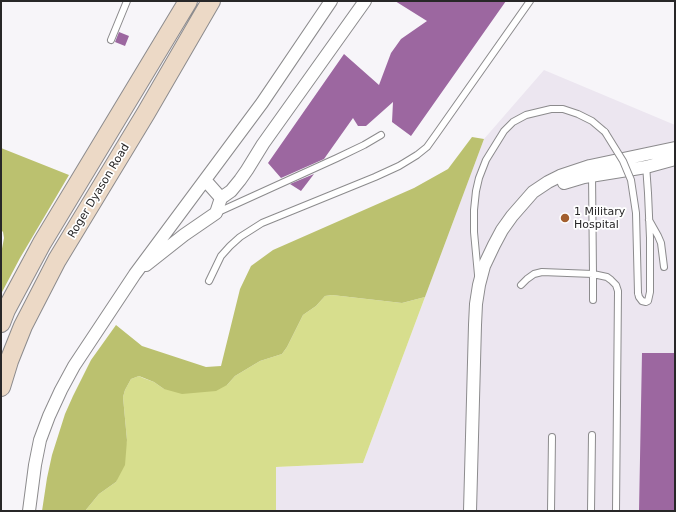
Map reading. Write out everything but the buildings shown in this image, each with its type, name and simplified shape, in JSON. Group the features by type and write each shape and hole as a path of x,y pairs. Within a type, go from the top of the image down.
{"main road":[{"name":"Roger Dyason Road","path":"1,323 6,310 42,243 188,1"},
{"name":"Roger Dyason Road","path":"1,387 9,361 23,326 57,260 146,113 211,1"}],"street":[{"path":"29,511 40,440 49,416 74,366 135,274 262,103 331,1"},
{"path":"135,274 184,235 216,213 221,198 235,185 247,170 263,144 364,1"},
{"path":"591,171 645,154 675,148"},
{"path":"468,510 476,304 484,266 502,230 533,192 548,182 565,174 646,167 675,159"},
{"path":"205,180 221,198"}],"lane":[{"path":"111,40 127,1"},
{"path":"209,281 221,256 230,246 240,237 262,223 375,177 399,166 422,151 437,133 530,1"},
{"path":"479,285 474,232 474,210 479,178 486,160 504,131 514,122 526,115 551,109 563,109 592,121 605,132 615,146 628,170 634,195 638,293 642,301 648,301 650,292 649,219 645,154"},
{"path":"216,213 337,158 381,135"},
{"path":"591,171 593,300"},
{"path":"649,219 661,243 664,267"},
{"path":"521,285 534,274 542,272 593,274 607,277 616,285 618,291 616,511"},
{"path":"591,511 592,435"},
{"path":"551,511 552,437"}],"shaded area":[{"name":"1 Military Hospital","path":"544,70 675,125 675,511 276,511 276,467 363,463 484,139"}],"green space":[{"path":"472,137 484,139 425,297 402,303 332,295 325,296 316,306 303,315 282,354 260,361 235,376 227,385 216,391 182,394 164,389 154,382 139,376 131,379 123,397 127,440 125,465 116,482 99,494 85,511 42,511 52,455 65,414 91,360 116,325 142,346 206,367 221,366 240,289 251,266 273,250 414,188 448,169"},
{"path":"1,148 69,175 20,258 1,294 1,254 4,238 1,230"},
{"path":"332,295 402,303 425,297 363,463 276,467 276,511 85,511 99,494 116,482 127,440 123,397 131,379 139,376 154,382 164,389 227,385 235,376 260,361 282,354 303,315 316,306 325,296"}],"place":[{"name":"1 Military Hospital","path":"565,218"}]}
